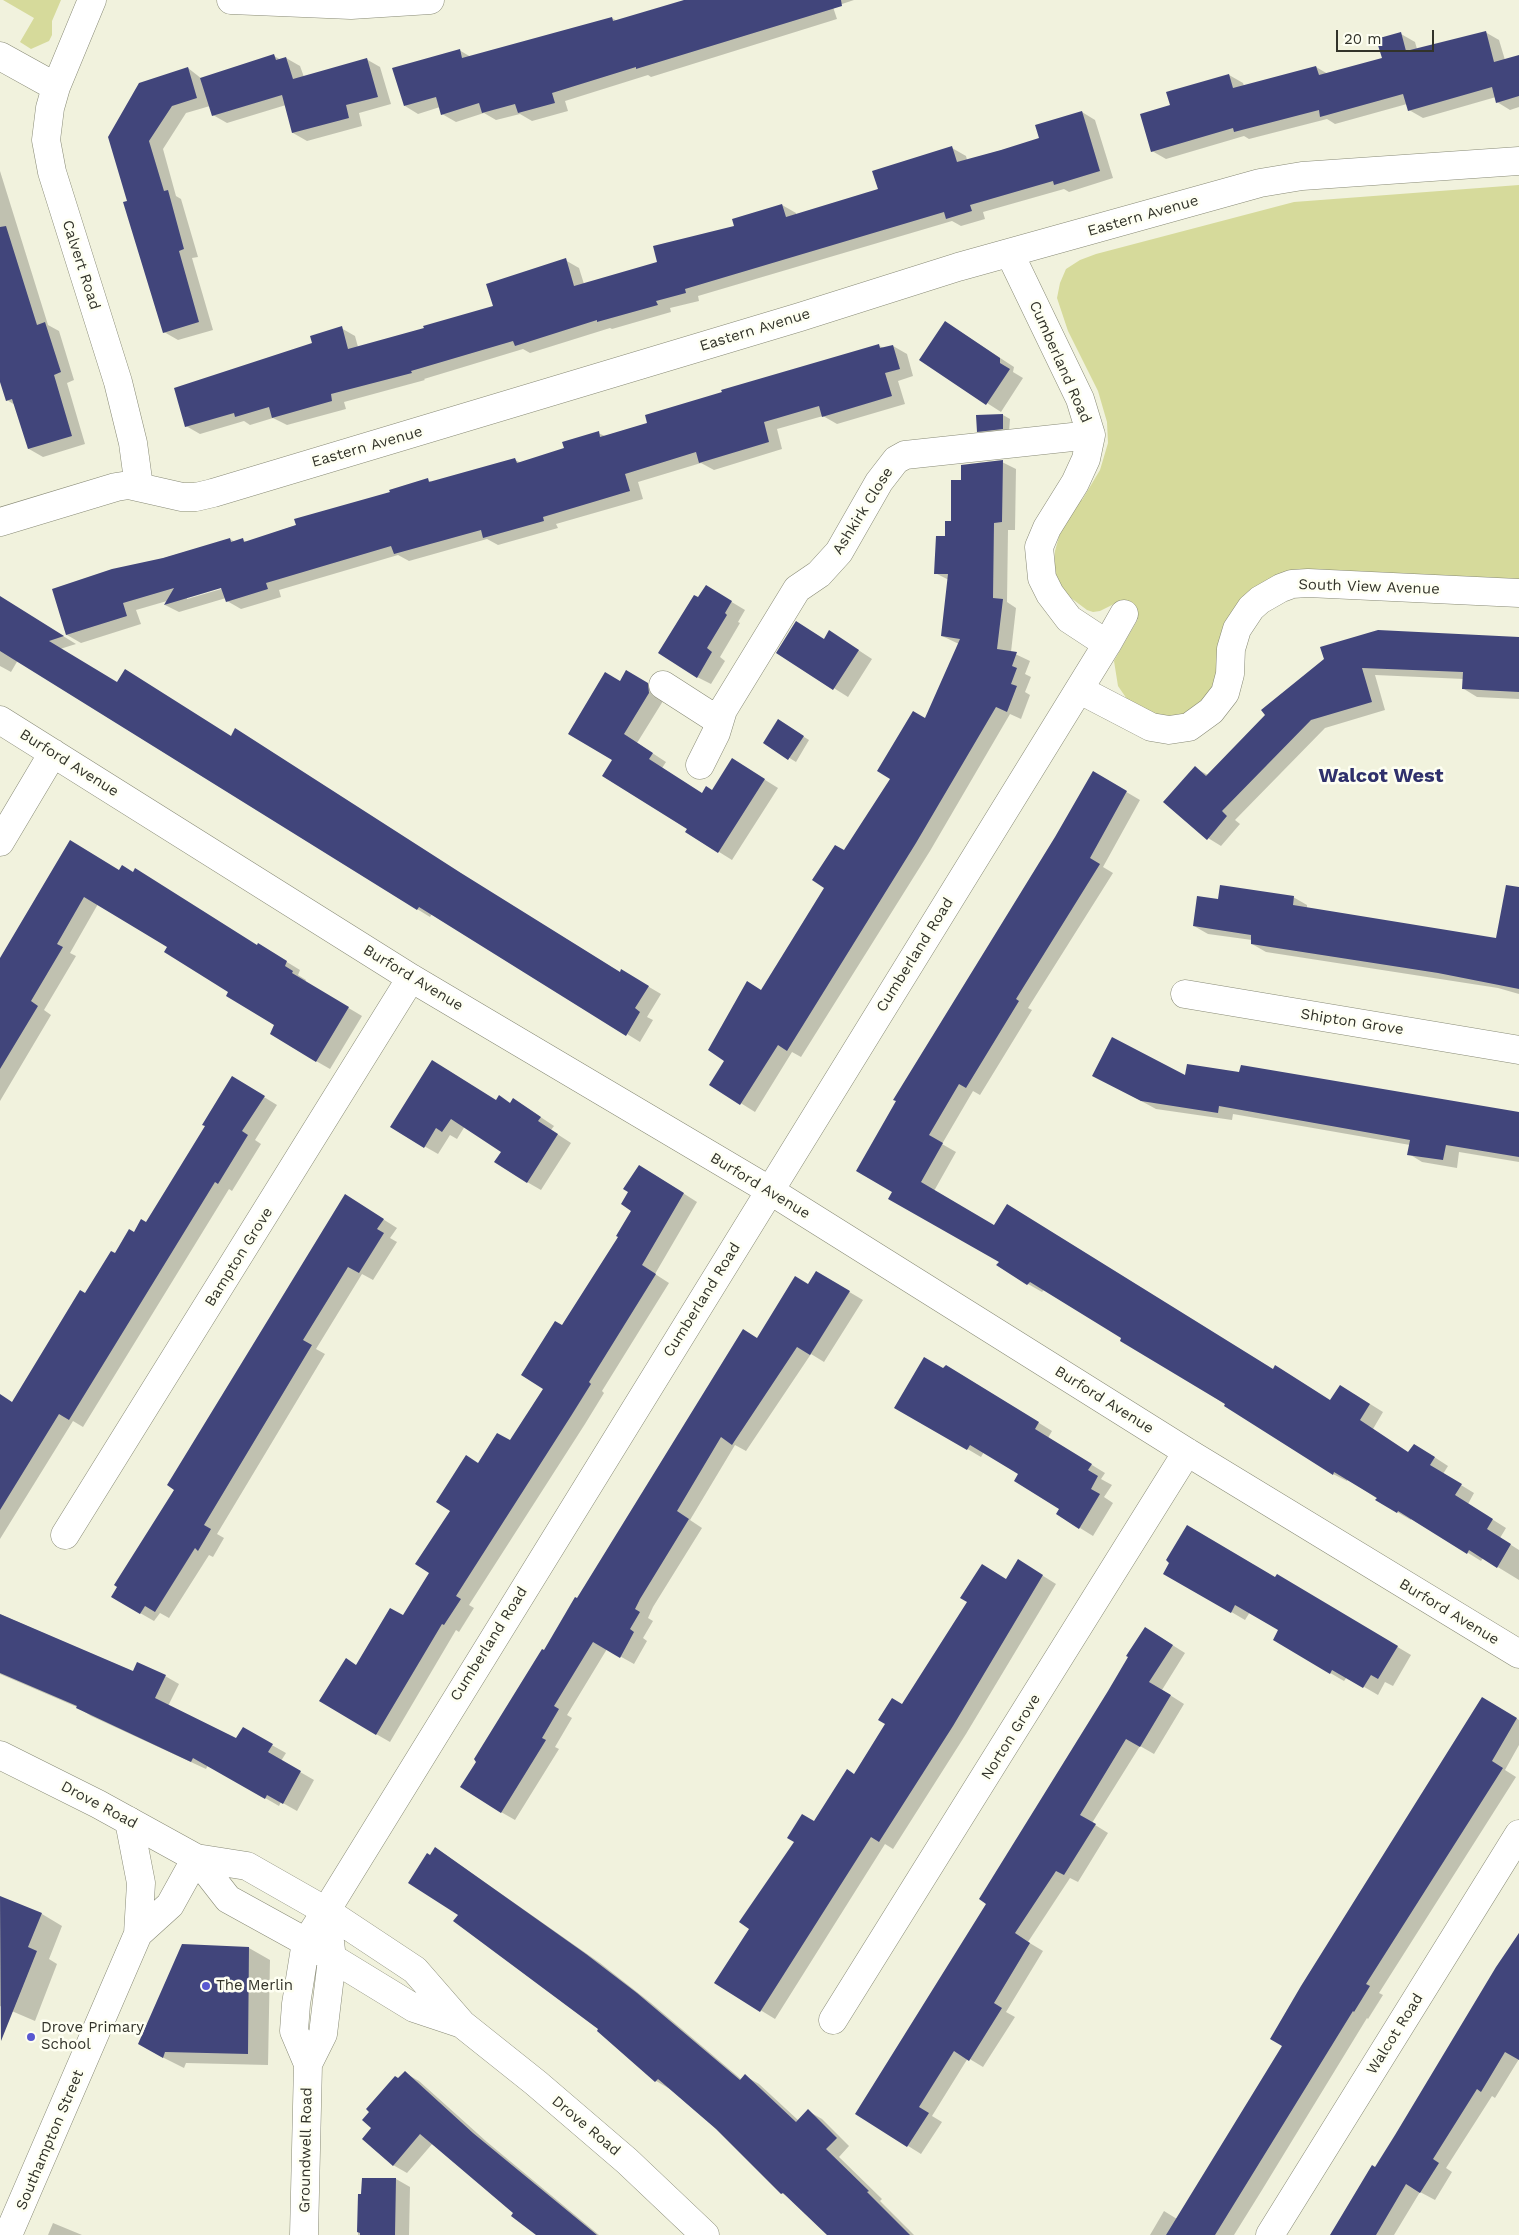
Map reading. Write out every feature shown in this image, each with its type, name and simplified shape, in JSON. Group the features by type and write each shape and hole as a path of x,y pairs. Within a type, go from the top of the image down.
{"street":[{"name":"Calvert Road","path":"92,0 56,87 46,133 49,160 118,382 133,443 139,487"},
{"path":"232,0 351,5 430,0"},
{"path":"0,56 56,87"},
{"name":"Eastern Avenue","path":"0,522 116,487 129,485 182,497 196,497 213,493 800,317 958,267 1260,183 1302,176 1519,161"},
{"name":"Cumberland Road","path":"1010,254 1080,399 1091,435 1089,449 1075,483 1048,528 1040,548 1039,562 1042,578 1059,607 1069,619 1107,644"},
{"name":"Ashkirk Close","path":"700,765 716,733 718,721 732,692 797,589 804,582 818,574 839,552 879,482 896,460 905,455 1091,435"},
{"name":"South View Avenue","path":"1080,690 1151,727 1169,730 1190,727 1211,711 1225,693 1230,674 1231,649 1237,629 1251,608 1280,588 1292,584 1519,593"},
{"name":"Cumberland Road","path":"306,1942 769,1190 1080,690 1124,614"},
{"path":"663,685 718,721"},
{"name":"Burford Avenue","path":"0,720 411,978 769,1190 1188,1452 1519,1654"},
{"path":"0,842 53,753"},
{"name":"Bampton Grove","path":"66,1535 411,978"},
{"name":"Shipton Grove","path":"1185,994 1519,1050"},
{"name":"Norton Grove","path":"833,2020 1188,1452"},
{"name":"Drove Road","path":"0,1755 129,1821 196,1858 247,1866 326,1911 415,1970 462,2024 600,2138 705,2235"},
{"name":"Southampton Street","path":"8,2235 138,1934 141,1883 129,1821"},
{"name":"Walcot Road","path":"1270,2235 1519,1834"},
{"name":"Drove Road","path":"196,1858 228,1899 306,1942 414,2008 462,2024"},
{"name":"Southampton Street","path":"138,1934 170,1905 196,1858"},
{"name":"Groundwell Road","path":"308,2064 323,2034 332,1958 326,1911"},
{"name":"Groundwell Road","path":"304,2235 308,2064 294,2031 297,1992 306,1942"}],"green space":[{"path":"3,0 61,0 52,21 52,35 49,41 31,49 20,42 34,18"},
{"path":"1519,185 1519,583 1277,578 1218,685 1189,714 1157,718 1129,702 1118,686 1114,661 1138,619 1114,604 1100,611 1093,612 1087,610 1063,592 1054,569 1055,551 1060,533 1079,499 1082,500 1100,470 1108,443 1107,422 1098,391 1068,331 1057,298 1060,283 1066,269 1080,260 1096,254 1294,202"}],"building":[{"path":"684,0 841,0 842,6 552,93 555,103 518,113 515,104 482,113 479,103 441,115 436,97 404,106 392,68 460,49 462,58 612,17 613,21"},
{"path":"1486,31 1494,62 1519,55 1519,96 1496,103 1492,87 1408,111 1403,94 1320,117 1319,110 1234,132 1233,128 1151,152 1140,114 1170,105 1166,92 1229,74 1233,88 1316,66 1319,75 1382,58 1376,39 1401,32 1406,51"},
{"path":"274,54 276,60 286,57 293,79 367,58 378,97 346,105 349,118 292,133 282,95 212,116 200,78"},
{"path":"188,67 197,98 172,106 149,141 164,191 168,190 184,249 179,251 199,322 163,333 123,202 127,201 108,137 139,83"},
{"path":"1082,111 1100,171 1054,185 1053,181 970,205 972,211 946,219 944,212 685,289 686,293 656,301 658,305 597,322 597,320 515,346 513,341 411,371 412,373 331,394 332,401 272,418 269,407 235,417 234,413 185,427 174,388 312,343 310,336 342,326 348,349 424,328 423,326 493,306 486,284 566,258 574,286 657,262 653,246 734,226 732,219 782,204 786,217 878,189 872,171 952,146 957,162 1001,150 1039,138 1035,125"},
{"path":"6,226 37,325 45,322 61,372 54,375 72,436 28,449 12,399 6,401 0,382 0,227"},
{"path":"945,321 1000,358 1000,363 1010,369 986,405 919,360"},
{"path":"879,344 880,348 893,345 900,369 885,373 892,396 822,417 819,406 764,422 769,442 699,463 696,452 625,474 630,491 543,517 544,521 483,538 481,530 394,554 391,546 266,583 268,589 226,602 221,588 164,605 174,588 123,603 127,616 66,635 52,589 112,569 163,558 230,538 231,542 243,538 244,542 296,525 294,519 390,492 389,490 428,478 429,482 515,458 517,463 564,448 562,442 599,431 600,437 647,423 645,415 722,392 721,390"},
{"path":"1003,414 1003,429 977,432 976,415"},
{"path":"1003,460 1002,522 994,523 993,598 1003,599 997,649 1017,652 1012,666 1017,668 1011,684 1017,686 1007,712 996,707 916,843 787,1051 778,1045 740,1105 709,1085 724,1061 708,1050 747,981 761,990 824,888 812,880 835,845 844,850 890,779 877,771 913,711 925,718 960,639 941,636 948,574 934,574 936,536 945,536 945,521 951,521 951,480 961,480 961,465"},
{"path":"706,585 732,601 725,613 727,615 707,648 712,652 697,678 658,653 694,595 698,597"},
{"path":"0,596 64,636 49,641 117,682 125,669 231,736 235,728 461,873 620,972 621,969 649,986 635,1008 640,1012 626,1036 419,907 417,910 0,651"},
{"path":"796,621 824,639 829,630 859,650 833,690 776,653"},
{"path":"1378,630 1519,637 1519,692 1462,689 1463,672 1362,668 1372,702 1311,720 1222,811 1227,816 1207,840 1163,802 1195,766 1206,776 1265,715 1261,710 1324,659 1320,647"},
{"path":"626,670 648,683 649,693 624,734 653,753 649,759 702,793 706,786 712,790 732,758 765,779 718,853 685,832 687,829 602,776 612,760 568,734 605,672 620,681"},
{"path":"778,719 804,736 788,760 763,743"},
{"path":"1093,771 1127,791 1090,858 1100,864 1016,999 1019,1001 966,1088 959,1084 929,1135 943,1143 921,1182 994,1225 1007,1204 1273,1369 1275,1365 1330,1400 1340,1385 1370,1404 1360,1420 1408,1452 1414,1444 1435,1457 1430,1465 1462,1484 1455,1495 1493,1519 1487,1529 1511,1544 1497,1568 1469,1550 1467,1554 1398,1511 1397,1513 1375,1500 1377,1498 1334,1472 1333,1475 1224,1406 1225,1404 1120,1341 1121,1338 1030,1282 1027,1285 996,1265 999,1262 888,1199 892,1192 856,1171 896,1101 893,1100 1055,837"},
{"path":"70,840 119,870 122,865 133,872 135,868 257,945 258,943 287,961 285,966 293,971 292,973 349,1007 316,1062 270,1034 274,1025 226,996 228,992 164,952 167,947 84,897 57,944 63,947 31,1001 38,1006 0,1069 0,958"},
{"path":"1220,885 1294,896 1293,905 1496,938 1506,885 1519,887 1519,989 1438,973 1251,944 1251,935 1193,926 1197,896 1218,899"},
{"path":"1112,1037 1185,1075 1187,1064 1239,1072 1241,1065 1519,1112 1519,1157 1446,1145 1443,1160 1407,1155 1410,1140 1219,1106 1218,1113 1141,1101 1092,1076"},
{"path":"432,1060 496,1100 499,1095 510,1103 513,1098 541,1117 538,1121 558,1134 527,1183 494,1162 501,1152 451,1119 442,1132 436,1128 424,1148 390,1127"},
{"path":"232,1076 265,1096 242,1131 248,1135 218,1184 215,1182 69,1420 59,1414 0,1510 0,1394 12,1402 80,1290 85,1293 111,1251 115,1253 129,1229 134,1232 141,1219 146,1222 205,1126 202,1125"},
{"path":"639,1165 684,1193 642,1265 656,1274 589,1382 591,1384 456,1596 461,1599 444,1625 442,1624 376,1735 319,1701 346,1658 356,1665 390,1608 403,1615 429,1573 415,1564 450,1511 436,1502 466,1455 478,1463 497,1433 510,1440 543,1389 521,1375 555,1321 562,1325 618,1237 616,1236 631,1211 621,1204 628,1192 623,1189"},
{"path":"345,1194 384,1219 377,1229 384,1233 359,1273 348,1267 303,1340 312,1345 204,1525 211,1529 198,1551 195,1548 155,1612 145,1606 140,1614 111,1597 117,1587 114,1585 174,1490 167,1485"},
{"path":"816,1271 850,1291 810,1355 797,1347 732,1445 721,1437 677,1511 689,1519 635,1609 640,1612 630,1629 634,1632 620,1658 593,1642 554,1706 559,1709 542,1738 546,1740 501,1813 460,1787 476,1762 474,1759 542,1649 544,1650 575,1597 577,1598 743,1329 757,1338 795,1276 808,1284"},
{"path":"924,1357 943,1368 946,1365 1039,1422 1035,1429 1092,1464 1088,1470 1098,1476 1091,1489 1100,1494 1079,1529 1056,1514 1059,1509 1014,1481 1018,1474 970,1445 967,1450 894,1408"},
{"path":"1187,1525 1275,1577 1277,1574 1398,1646 1378,1679 1371,1675 1363,1688 1332,1670 1330,1674 1273,1640 1278,1630 1235,1605 1231,1613 1163,1574 1169,1563 1166,1560"},
{"path":"1018,1559 1043,1575 953,1726 879,1842 871,1837 760,2012 714,1983 749,1929 739,1922 794,1842 787,1838 802,1814 814,1821 847,1769 854,1774 885,1724 878,1720 892,1698 902,1704 967,1602 960,1598 982,1564 1006,1579"},
{"path":"0,1614 133,1671 137,1662 166,1675 155,1698 236,1738 243,1727 273,1744 268,1752 301,1771 283,1804 267,1795 265,1799 193,1758 191,1762 76,1708 77,1706 0,1673"},
{"path":"1145,1627 1173,1645 1149,1682 1171,1695 1140,1747 1126,1739 1080,1815 1096,1824 1064,1875 1056,1871 1015,1933 1030,1943 994,2003 1002,2008 969,2061 954,2051 919,2107 929,2113 907,2147 855,2114 986,1904 979,1899 1108,1691 1128,1657 1126,1656"},
{"path":"1482,1697 1517,1718 1492,1761 1503,1768 1366,1984 1370,1986 1215,2235 1166,2235 1282,2046 1270,2039 1301,1986"},
{"path":"435,1847 586,1954 637,1993 740,2080 745,2074 796,2122 808,2109 837,2138 826,2149 910,2235 827,2235 783,2193 781,2194 716,2129 658,2079 655,2082 597,2031 598,2029 453,1921 458,1915 408,1883 427,1853 430,1855"},
{"path":"0,1896 42,1913 28,1947 37,1951 1,2041"},
{"path":"1519,1933 1519,2060 1505,2052 1481,2092 1477,2089 1433,2159 1439,2163 1420,2193 1406,2184 1376,2235 1330,2235 1372,2165 1375,2167 1496,1967"},
{"name":"The Merlin","path":"182,1944 249,1947 248,2054 165,2052 163,2058 138,2044"},
{"path":"405,2071 473,2133 597,2235 536,2235 511,2216 513,2213 420,2134 393,2166 362,2139 371,2128 362,2120 369,2112 366,2109 395,2076 398,2078"},
{"path":"362,2178 396,2178 395,2235 360,2235 357,2232 358,2194 361,2194"}],"place":[{"name":"The Merlin","path":"206,1986"},
{"name":"Drove Primary School","path":"31,2037"}],"district":[{"name":"Walcot West","path":"1381,776"}]}
